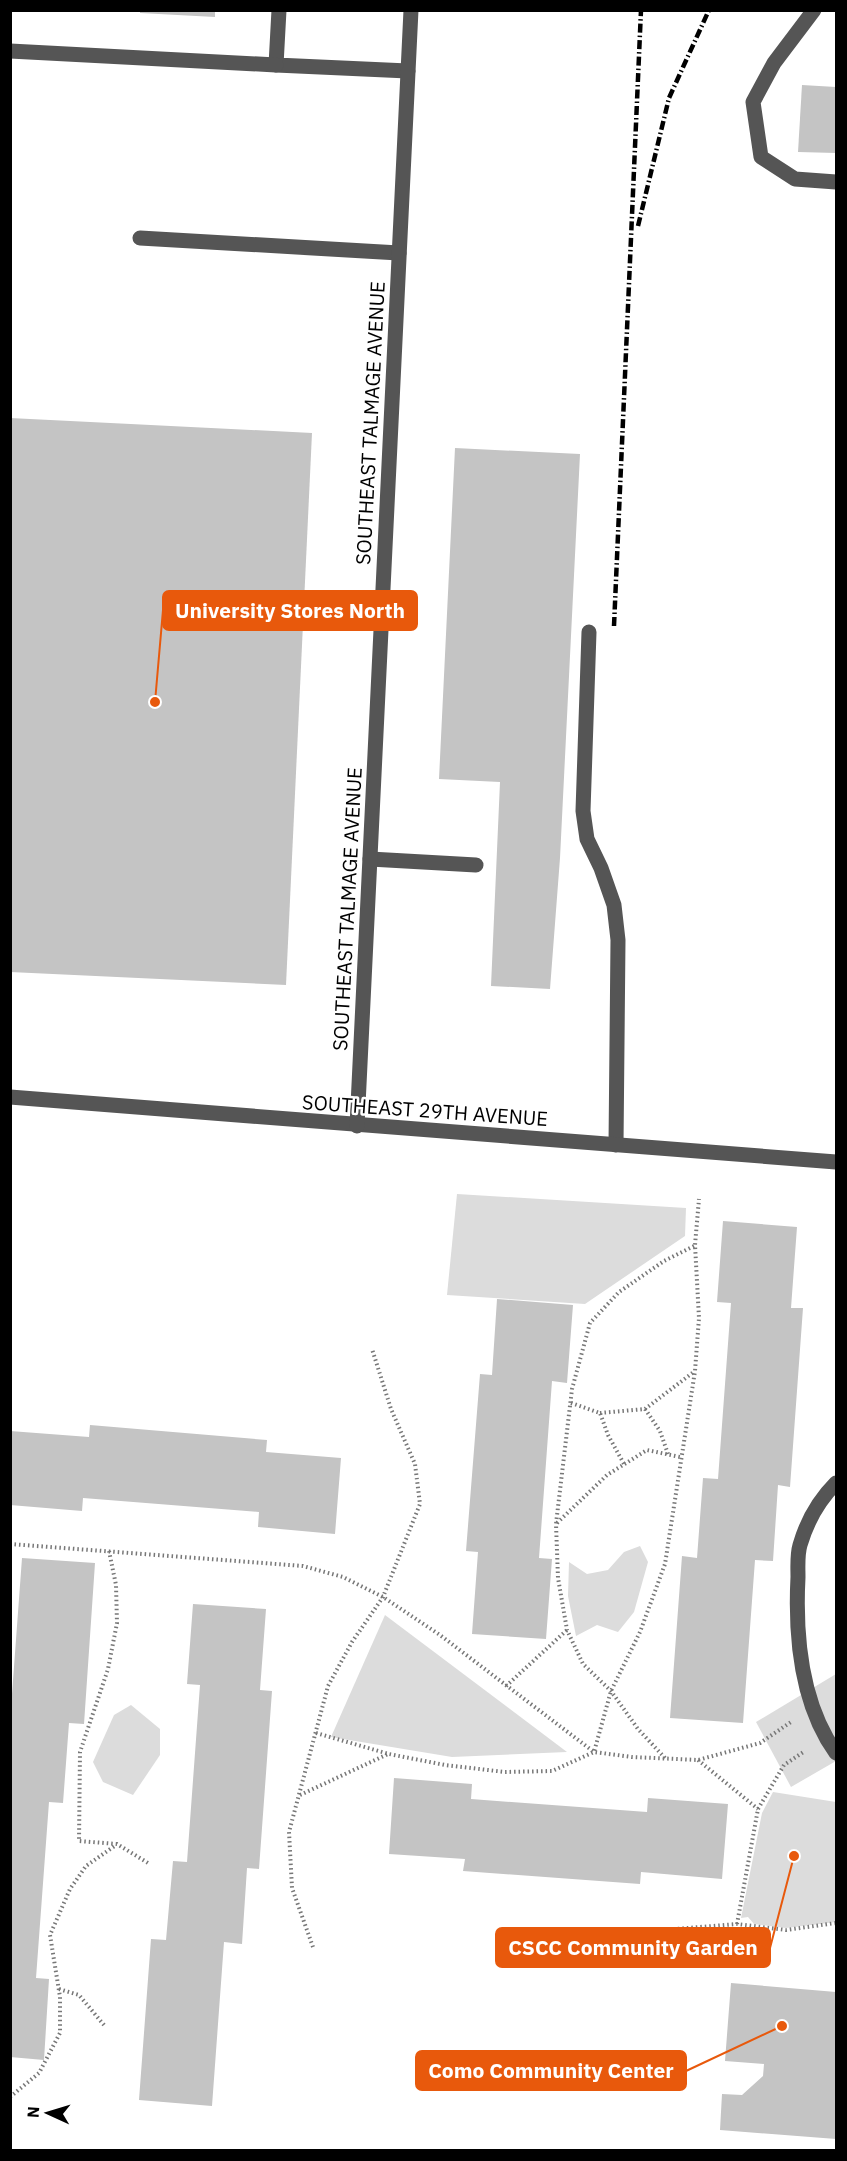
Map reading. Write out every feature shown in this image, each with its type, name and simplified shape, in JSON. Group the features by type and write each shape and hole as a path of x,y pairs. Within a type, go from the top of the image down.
{"street":[{"path":"276,64 279,10"},
{"name":"SOUTHEAST TALMAGE AVENUE","path":"357,1126 411,10"},
{"path":"814,10 774,63 753,102 760,158 795,179 837,182"},
{"path":"10,51 408,71"},
{"path":"140,238 399,253"},
{"path":"589,632 583,811 587,839 601,868 614,905 618,940 616,1145"},
{"path":"370,859 476,865"},
{"name":"SOUTHEAST 29TH AVENUE","path":"10,1097 837,1162"},
{"path":"837,1483 819,1500 799,1547 796,1614 808,1695 826,1738 837,1753"}],"path":[{"path":"594,1752 611,1691 640,1632 664,1564 695,1371 699,1318 694,1245 699,1199"},
{"path":"665,1759 638,1729 611,1691 583,1664 567,1630 558,1578 556,1524 571,1403 590,1323 620,1292 664,1261 694,1245"},
{"path":"313,1947 292,1888 289,1832 328,1686 352,1642 383,1597 420,1504 415,1464 391,1409 372,1349"},
{"path":"571,1403 600,1413 645,1408 695,1371"},
{"path":"645,1408 660,1431 668,1454"},
{"path":"600,1413 608,1436 624,1464"},
{"path":"556,1524 607,1475 647,1450 680,1456"},
{"path":"10,1544 303,1566 343,1577 383,1597 440,1635 594,1752"},
{"path":"109,1551 116,1585 117,1623 108,1669 80,1752 79,1841 117,1844 147,1863"},
{"path":"506,1686 567,1630"},
{"path":"316,1733 389,1754 445,1765 505,1772 552,1771 594,1752 698,1760 760,1743 791,1722 808,1695"},
{"path":"737,1924 758,1809 784,1764 826,1738"},
{"path":"299,1796 389,1754"},
{"path":"698,1760 758,1809"},
{"path":"10,2097 39,2073 60,2033 59,1989 50,1935 70,1889 86,1866 117,1844"},
{"path":"651,1931 737,1924 786,1930 837,1923"},
{"path":"59,1989 79,1995 104,2025"}],"shaded area":[{"path":"457,1194 686,1208 685,1236 585,1304 447,1295"},
{"path":"640,1546 648,1562 634,1612 618,1632 597,1625 576,1636 568,1596 569,1562 587,1574 608,1570 624,1552"},
{"path":"385,1615 567,1752 452,1757 331,1737"},
{"path":"836,1674 836,1761 791,1787 756,1722"},
{"path":"131,1705 160,1729 160,1755 133,1795 103,1782 93,1762 114,1715"},
{"path":"773,1792 836,1802 836,1922 786,1928 754,1924 748,1917 741,1918 762,1813"}],"building":[{"path":"140,10 215,10 215,17 140,13"},
{"path":"802,85 836,87 836,153 798,152"},
{"path":"10,418 312,433 286,985 10,972"},
{"path":"455,448 580,454 560,858 550,989 491,986 500,782 439,779"},
{"path":"723,1221 797,1227 791,1308 803,1308 790,1487 778,1485 773,1561 755,1560 743,1723 670,1718 682,1556 697,1558 703,1478 718,1479 731,1303 717,1302"},
{"path":"497,1299 573,1305 567,1383 552,1381 539,1558 552,1559 546,1639 472,1634 478,1552 466,1551 480,1374 492,1375"},
{"path":"90,1425 267,1440 266,1452 341,1458 335,1534 258,1527 259,1512 83,1498 82,1511 10,1505 10,1431 89,1437"},
{"path":"22,1558 95,1563 84,1724 69,1723 63,1803 49,1802 36,1978 49,1979 44,2060 10,2057 10,1721"},
{"path":"193,1604 266,1609 260,1690 272,1691 259,1869 247,1868 242,1944 224,1942 212,2106 139,2100 151,1939 166,1940 173,1861 187,1862 200,1685 187,1684"},
{"path":"394,1778 472,1784 471,1799 647,1812 648,1798 728,1804 722,1879 641,1872 640,1884 463,1871 465,1859 389,1854"},
{"path":"731,1983 836,1992 836,2139 720,2130 722,2094 742,2095 763,2076 764,2064 725,2061"}],"railway":[{"path":"614,626 641,10"},
{"path":"638,226 669,98 709,10"}],"place":[{"name":"University Stores North","path":"155,702"},
{"name":"CSCC Community Garden","path":"794,1856"},
{"name":"Como Community Center","path":"782,2026"}]}
